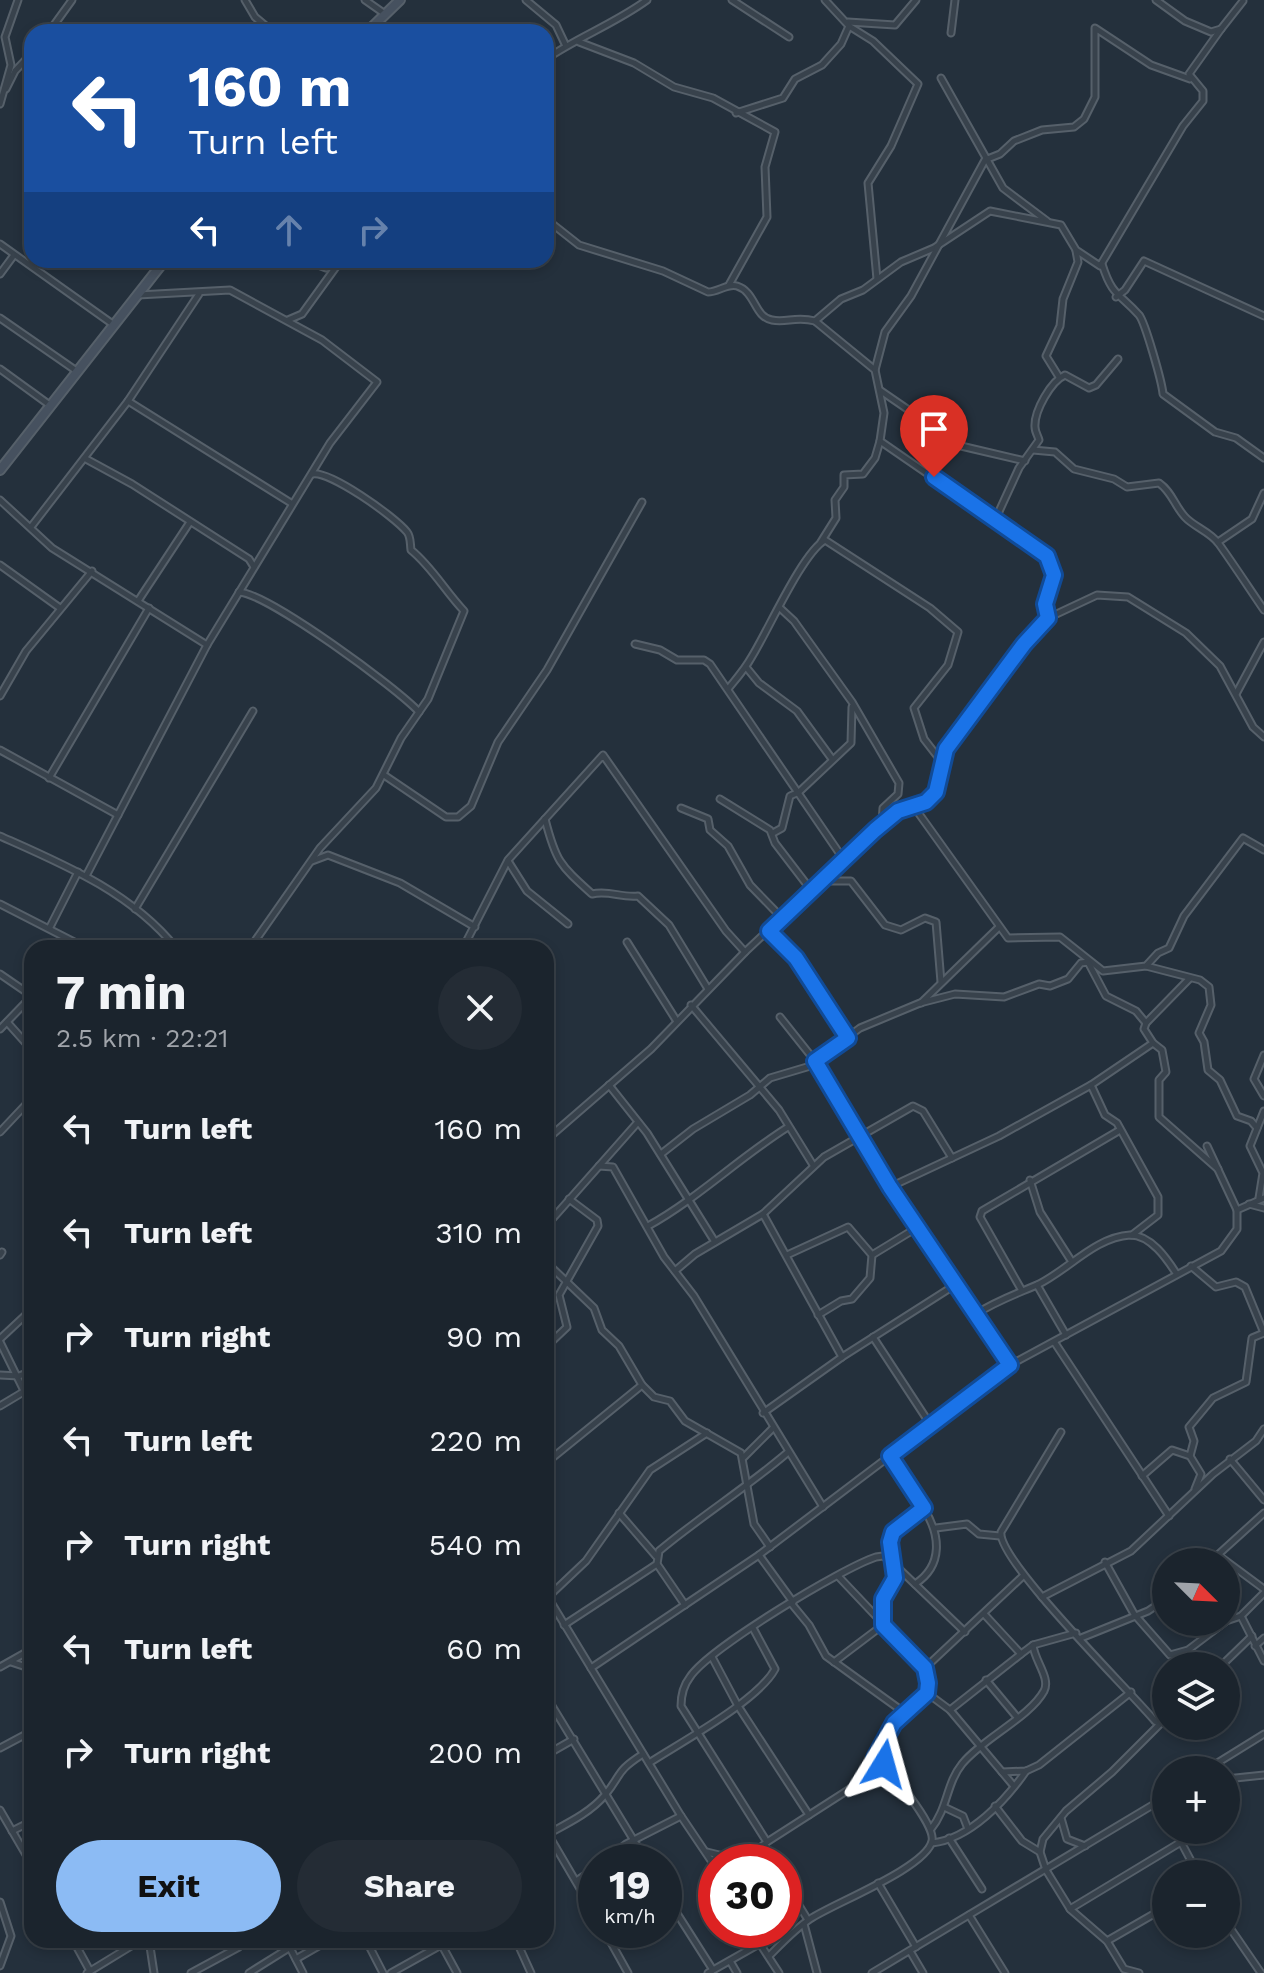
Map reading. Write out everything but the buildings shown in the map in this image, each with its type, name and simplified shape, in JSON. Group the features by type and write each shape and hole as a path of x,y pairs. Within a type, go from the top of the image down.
{"street":[{"path":"0,104 11,60 5,37 18,0"},
{"path":"55,24 72,0"},
{"path":"245,0 255,17 263,24"},
{"path":"365,0 385,14"},
{"path":"375,24 400,0"},
{"path":"526,0 556,25 565,44"},
{"path":"554,53 565,44 579,42 622,19 647,0"},
{"path":"732,0 789,37"},
{"path":"826,0 848,24 873,41 918,84 891,146 868,183 877,279"},
{"path":"848,24 895,25 916,0"},
{"path":"951,33 955,0"},
{"path":"1156,0 1205,31 1221,29"},
{"path":"1190,79 1191,70 1243,1"},
{"path":"736,113 783,98 795,79 822,65 841,44 848,24"},
{"path":"728,689 746,667 836,518 835,500 844,487 844,475 863,474 875,458 884,413 875,370 885,332 911,296 985,160 1000,154 1014,141 1042,130 1074,127 1084,119 1095,97 1095,28 1151,65 1190,79 1203,91 1203,101 1183,126 1102,263 1097,265 1076,250"},
{"path":"579,42 641,66 674,87 713,98 736,113 772,129 776,137 765,167 767,217 729,286"},
{"path":"5,90 24,64"},
{"path":"941,78 1003,188 1048,222"},
{"path":"815,321 841,299 901,262 934,248 940,241 990,211 1048,222 1061,225 1076,250 1078,262 1063,299 1060,326 1046,356 1059,377"},
{"path":"554,226 572,242 602,255 663,271 708,292 729,286 740,287 752,296 760,314 773,321 799,317 815,321 875,370"},
{"path":"0,244 24,262"},
{"path":"0,274 14,255"},
{"path":"1116,297 1125,290 1144,261 1264,316"},
{"path":"1102,263 1116,297 1141,317 1151,355 1161,373 1163,394 1215,432 1236,438 1264,458"},
{"path":"32,268 115,326"},
{"path":"0,470 159,268"},
{"path":"288,320 302,314 336,268"},
{"path":"86,876 207,645 291,503 377,382 322,340 230,290 137,295"},
{"path":"31,527 128,401 200,293"},
{"path":"0,318 78,373"},
{"path":"996,518 1039,440 1035,428 1040,409 1059,377 1065,375 1089,388 1096,385 1118,359"},
{"path":"1,371 51,406"},
{"path":"881,391 961,446 1025,461"},
{"path":"128,401 291,503"},
{"path":"880,441 996,518 1052,561 1054,575 1045,604 1048,618"},
{"path":"1033,450 1055,452 1074,469 1114,479 1127,487 1159,483 1169,490 1175,505 1188,520 1218,542 1226,559 1255,592 1264,610"},
{"path":"86,459 249,559 254,567"},
{"path":"256,940 308,864 384,775 401,738 428,699 464,611 435,580 427,562 411,550 410,536 395,520 326,474 310,474"},
{"path":"1218,542 1252,519 1264,493"},
{"path":"0,500 52,548 207,645"},
{"path":"384,775 446,817 458,817 471,806 498,742 547,670 642,502"},
{"path":"138,601 190,522"},
{"path":"820,543 825,540 834,543 930,608 958,632 948,665 914,708 924,739 941,762"},
{"path":"0,565 60,608"},
{"path":"0,696 26,651 92,571"},
{"path":"239,592 257,596 297,621 408,700 419,712"},
{"path":"554,1133 651,1049 745,952 882,824 898,811 926,802 936,792 946,749 987,692 1048,618 1097,595 1128,597 1186,633 1220,666 1253,727 1264,737"},
{"path":"49,778 149,608"},
{"path":"780,608 794,621 852,702 899,783 898,794 883,808 882,824"},
{"path":"1236,695 1264,642"},
{"path":"635,644 660,650 682,661 704,660 728,689 844,860"},
{"path":"746,667 759,683 797,711 832,759"},
{"path":"408,700 428,699"},
{"path":"773,833 782,828 790,796 799,792 852,740 852,702"},
{"path":"135,909 253,711"},
{"path":"0,750 118,815"},
{"path":"468,940 508,860 603,755 726,931 745,952"},
{"path":"720,799 773,833 775,843 811,890"},
{"path":"912,807 1008,938 1060,937 1103,971 1146,966 1209,987 1211,1005 1199,1033 1204,1042 1208,1070 1220,1080 1237,1116 1251,1121 1257,1128"},
{"path":"681,808 708,819 710,830 728,846 750,885 782,918"},
{"path":"545,819 554,857 592,894 607,891 624,897 638,896 669,925 708,989"},
{"path":"0,836 86,876 135,909 167,940"},
{"path":"1146,966 1158,953 1169,948 1184,916 1238,842 1247,839 1264,850"},
{"path":"308,864 328,855 378,873 475,927"},
{"path":"508,860 527,891 568,924"},
{"path":"50,927 78,872"},
{"path":"821,881 851,881 885,925 901,930 925,918 936,922 941,982"},
{"path":"0,904 71,940"},
{"path":"920,1003 999,927"},
{"path":"769,931 796,958 848,1038"},
{"path":"627,942 657,995 676,1020"},
{"path":"661,1154 693,1129 750,1095 759,1085 815,1061 860,1028 920,1003 955,994 1004,997 1039,984 1050,986 1068,979 1081,963 1088,962"},
{"path":"1088,962 1106,996 1136,1011 1146,1023"},
{"path":"0,974 24,990"},
{"path":"1189,979 1146,1023 1144,1029 1162,1050 1166,1072 1159,1080 1159,1117 1218,1169"},
{"path":"0,1029 24,1004"},
{"path":"691,1005 759,1085 813,1165"},
{"path":"780,1017 815,1061 890,1187 1010,1365"},
{"path":"7,1022 24,1041"},
{"path":"890,1187 1091,1085 1153,1043"},
{"path":"1264,1055 1254,1079 1264,1096"},
{"path":"609,1085 661,1154 715,1242"},
{"path":"976,1314 1021,1289 1037,1285 1072,1262 1132,1235 1158,1215 1161,1209 1158,1197 1120,1130 1105,1115 1091,1085"},
{"path":"675,1271 715,1242 763,1214 813,1165 917,1105 952,1158"},
{"path":"0,1132 24,1106"},
{"path":"1237,1210 1262,1198 1263,1173 1250,1146 1264,1111"},
{"path":"554,1215 638,1122"},
{"path":"648,1226 671,1213 688,1197 788,1127"},
{"path":"1021,1289 980,1217 987,1206 1120,1130"},
{"path":"591,1668 759,1555 1010,1365 1221,1251 1232,1240 1237,1229 1237,1210 1207,1146"},
{"path":"599,1166 613,1167 823,1507"},
{"path":"1030,1180 1040,1212 1072,1262"},
{"path":"554,1339 567,1327 559,1295 598,1226 597,1220 569,1199"},
{"path":"1248,1203 1264,1208"},
{"path":"763,1214 842,1357"},
{"path":"787,1255 848,1227 853,1227 872,1255 874,1269 860,1294 818,1315"},
{"path":"872,1255 918,1227"},
{"path":"1132,1235 1155,1247 1176,1273"},
{"path":"1190,1266 1216,1287 1236,1282 1245,1287 1264,1334 1252,1338 1246,1382 1213,1398 1189,1427 1194,1441 1190,1456"},
{"path":"554,1270 594,1308 602,1330 619,1346 642,1385 654,1397 666,1397 685,1421 744,1457"},
{"path":"763,1413 842,1357 955,1285"},
{"path":"1037,1285 1066,1335"},
{"path":"24,1317 0,1341 24,1388"},
{"path":"873,1337 930,1424"},
{"path":"1055,1343 1169,1516"},
{"path":"0,1375 24,1374"},
{"path":"554,1456 642,1385"},
{"path":"0,1406 24,1392"},
{"path":"770,1547 754,1524 751,1500 745,1489 744,1457 773,1428"},
{"path":"1042,1597 1131,1551 1230,1459 1244,1451 1264,1429"},
{"path":"1000,1536 1061,1432"},
{"path":"554,1590 586,1561 650,1470 707,1433"},
{"path":"1142,1476 1172,1450 1190,1456 1201,1474 1195,1491"},
{"path":"656,1556 706,1513 745,1489 787,1453"},
{"path":"890,1456 936,1528 935,1558 924,1578 915,1584"},
{"path":"1230,1459 1264,1500"},
{"path":"883,1625 883,1599 894,1582 895,1565 890,1542 893,1532 924,1508"},
{"path":"619,1513 656,1556 657,1564 685,1605"},
{"path":"1226,1548 1264,1513"},
{"path":"936,1528 967,1524 979,1534 1000,1536"},
{"path":"1000,1536 1023,1576 1152,1715"},
{"path":"759,1555 809,1625 820,1650 905,1713"},
{"path":"927,1693 894,1723 859,1783 765,1844 681,1706 681,1694 690,1677 712,1657 792,1603 876,1557 883,1556 895,1565 965,1632"},
{"path":"1105,1562 1134,1614 1152,1634"},
{"path":"564,1625 657,1564"},
{"path":"1240,1572 1264,1591 1241,1616 1264,1661"},
{"path":"838,1576 925,1668 927,1693 950,1710 1013,1785"},
{"path":"925,1668 1023,1576"},
{"path":"554,1608 701,1844"},
{"path":"950,1710 1033,1645 1078,1636 1152,1608"},
{"path":"984,1614 1021,1654"},
{"path":"834,1662 883,1625"},
{"path":"649,1763 762,1687 775,1669 753,1628"},
{"path":"1153,1636 1170,1655 1188,1650 1207,1636"},
{"path":"1236,1652 1253,1636"},
{"path":"1255,1646 1264,1638"},
{"path":"931,1829 944,1806 948,1781 1016,1716 1031,1709 1045,1690 1046,1680 1033,1645"},
{"path":"0,1667 24,1654"},
{"path":"712,1657 738,1706 809,1815"},
{"path":"10,1662 24,1666"},
{"path":"986,1680 1016,1716"},
{"path":"932,1843 968,1829 995,1806 1026,1771 1056,1754 1131,1692"},
{"path":"554,1708 635,1842"},
{"path":"1139,1973 1120,1965 1107,1941 1070,1909 1046,1870 1040,1852 1043,1839 1061,1817 1152,1732"},
{"path":"1229,1756 1264,1734"},
{"path":"0,1748 24,1735"},
{"path":"554,1750 574,1739"},
{"path":"554,1830 606,1794 619,1770 643,1754"},
{"path":"769,1956 806,1922 925,1854 932,1843 931,1829 887,1767 875,1758"},
{"path":"1002,1772 1026,1771"},
{"path":"1240,1778 1264,1775"},
{"path":"872,1973 1152,1805"},
{"path":"944,1806 963,1816 968,1829"},
{"path":"995,1806 1022,1841 1040,1852"},
{"path":"0,1810 24,1851"},
{"path":"626,1844 681,1816"},
{"path":"1061,1817 1067,1839 1085,1846"},
{"path":"12,1831 24,1825"},
{"path":"949,1838 982,1889"},
{"path":"1070,1909 1178,1844"},
{"path":"554,1846 578,1884"},
{"path":"878,1883 923,1973"},
{"path":"0,1902 10,1946 0,1966"},
{"path":"802,1915 817,1973"},
{"path":"969,1915 1005,1973"},
{"path":"1107,1941 1152,1915"},
{"path":"682,1924 710,1972 752,1948"},
{"path":"1240,1942 1261,1973"},
{"path":"77,1948 88,1972 128,1948"},
{"path":"150,1948 152,1971"},
{"path":"191,1973 237,1948"},
{"path":"249,1973 289,1948 303,1973"},
{"path":"296,1959 315,1948"},
{"path":"370,1948 383,1973"},
{"path":"391,1973 431,1948"},
{"path":"443,1948 457,1973"},
{"path":"520,1948 531,1973"},
{"path":"614,1948 628,1973"},
{"path":"762,1948 779,1973"},
{"path":"730,1961 737,1973"}],"route":[{"path":"884,1764 875,1758 894,1723 927,1693 928,1683 925,1668 883,1625 883,1599 895,1578 890,1542 893,1532 924,1508 912,1485 890,1456 1010,1365 890,1187 815,1061 848,1038 796,958 769,931 875,830 898,811 926,802 936,792 946,749 1024,644 1048,618 1045,604 1054,575 1052,561 996,518 934,477"}]}
